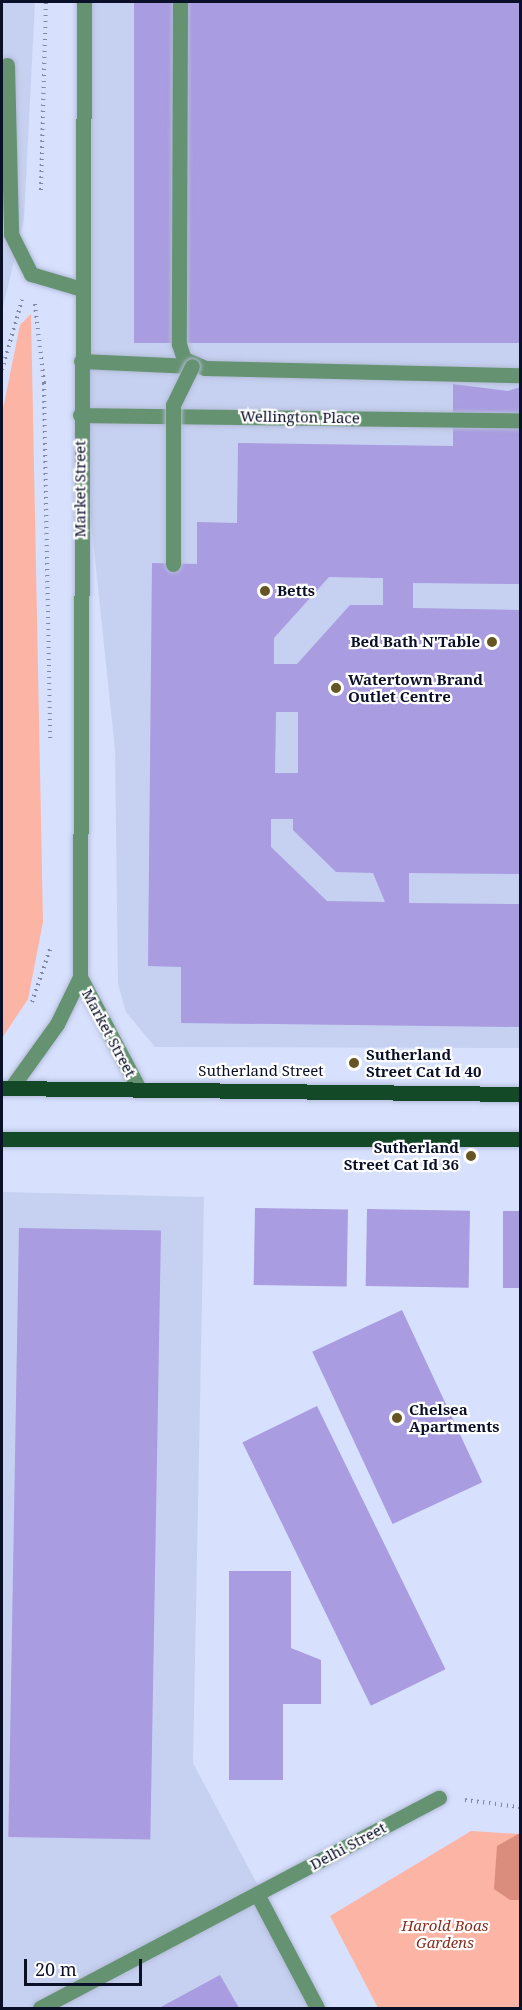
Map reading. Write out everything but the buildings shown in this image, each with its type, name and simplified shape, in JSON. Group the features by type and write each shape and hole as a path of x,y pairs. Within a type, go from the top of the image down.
{"main road":[{"name":"Sutherland Street","path":"6,1088 520,1094"},
{"path":"2,1139 520,1139"}],"street":[{"name":"Market Street","path":"6,1088 57,1024 80,976 80,415 84,2"},
{"path":"180,2 179,344 192,366"},
{"path":"7,65 11,234 31,274 82,289"},
{"path":"81,362 489,372 520,375"},
{"path":"173,564 173,405 192,366"},
{"name":"Wellington Place","path":"80,415 520,420"},
{"name":"Market Street","path":"80,976 139,1089"},
{"name":"Delhi Street","path":"40,2008 439,1798"},
{"path":"257,1894 317,2008"}],"path":[{"path":"31,274 44,383 50,749"},
{"path":"32,1002 51,937"},
{"path":"439,1798 520,1807"}],"shaded area":[{"path":"2,2 35,2 24,219 2,311"},
{"path":"84,2 520,2 520,1048 155,1047 126,1012 118,984 115,750 80,415"},
{"path":"2,1192 204,1197 193,1763 323,2008 2,2008"},
{"path":"520,1833 520,1900 510,1900 494,1889 497,1846"}],"green space":[{"path":"31,314 43,922 28,999 2,1038 2,414 20,325"},
{"name":"Harold Boas Gardens","path":"471,1831 520,1834 520,2008 378,2008 330,1916"}],"place":[{"name":"Betts","path":"265,591"},
{"name":"Bed Bath N'Table","path":"492,642"},
{"name":"Watertown Brand Outlet Centre","path":"336,688"},
{"name":"Sutherland Street Cat Id 40","path":"354,1063"},
{"name":"Sutherland Street Cat Id 36","path":"471,1156"},
{"name":"Chelsea Apartments","path":"397,1418"}]}
